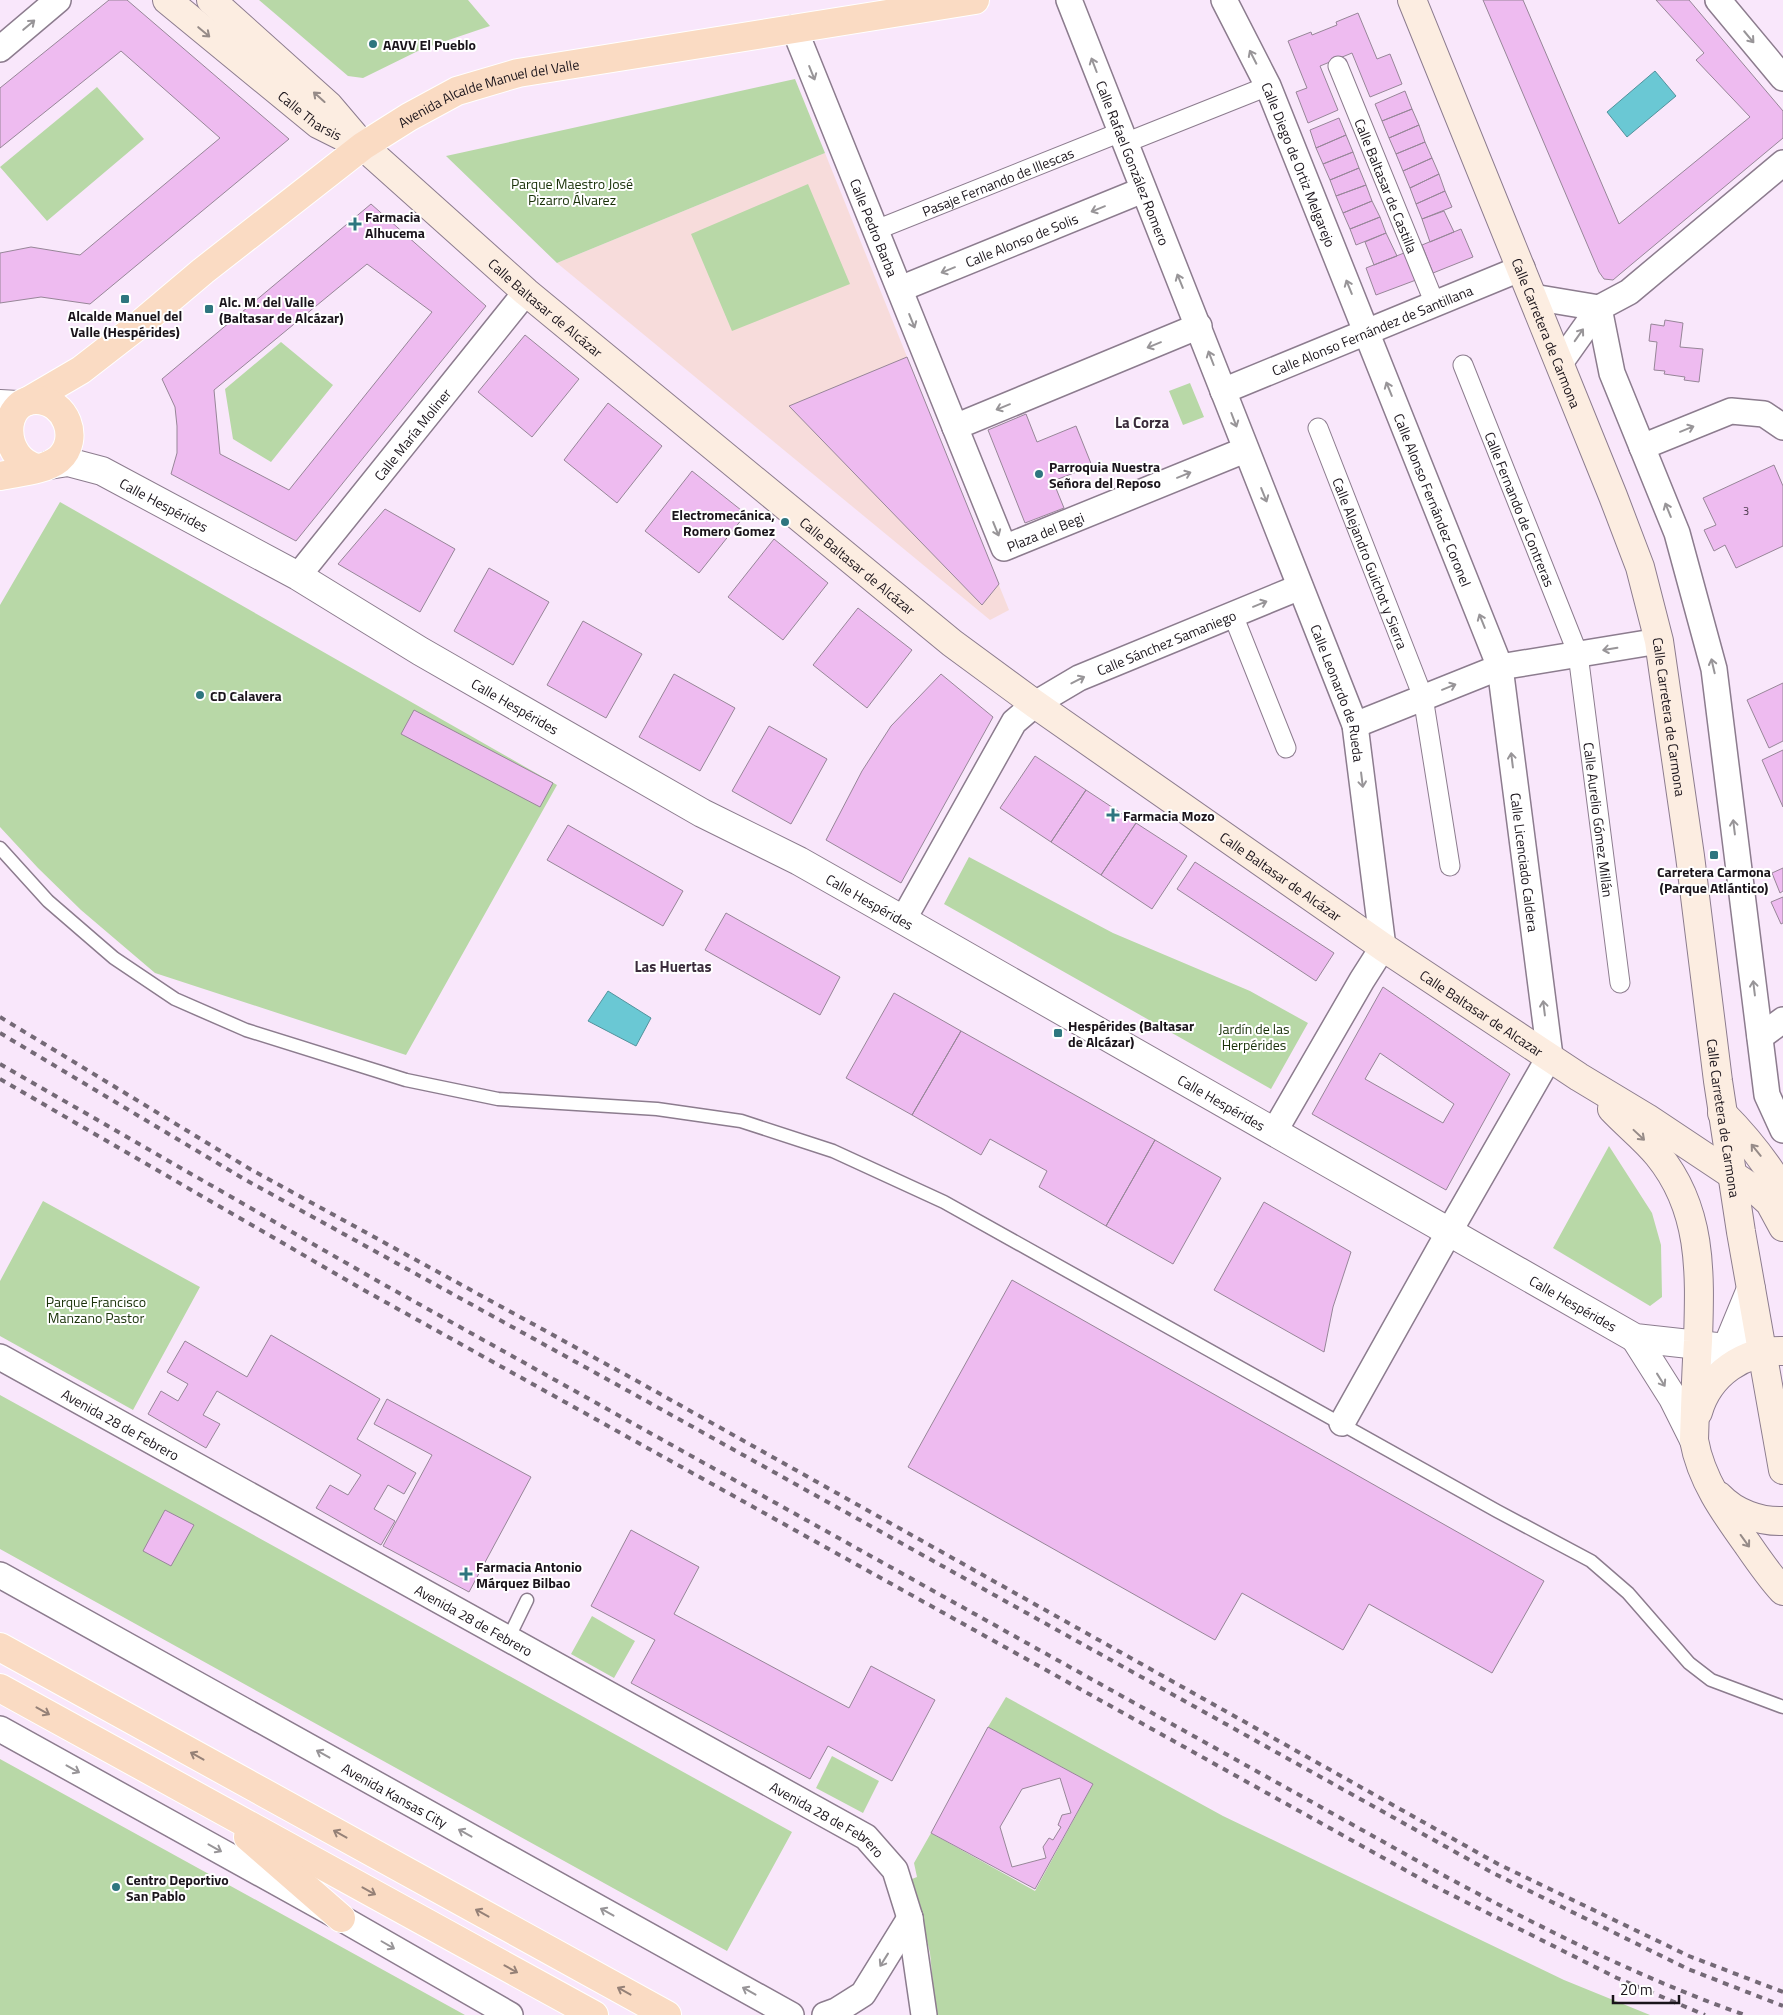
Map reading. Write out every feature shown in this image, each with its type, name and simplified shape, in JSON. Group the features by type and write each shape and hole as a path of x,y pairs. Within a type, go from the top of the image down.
{"main road":[{"name":"Calle Tharsis","path":"167,0 318,124 363,146"},
{"name":"Calle Tharsis","path":"211,0 329,106 363,146"},
{"name":"Avenida Alcalde Manuel del Valle","path":"7,423 81,370 139,325 210,265 363,146 409,117 457,91 518,73 975,0"},
{"name":"Calle Carretera de Carmona","path":"1412,0 1614,496 1640,567 1658,641 1690,856 1722,1113 1751,1289 1773,1351 1783,1470"},
{"name":"Calle Baltasar de Alcázar","path":"363,146 526,292 952,643 1035,704 1384,947"},
{"path":"0,476 43,467 58,459 66,450 70,439 68,424 81,370"},
{"path":"43,467 26,466 16,461 8,453 7,423 38,400 48,402 58,408 68,424"},
{"name":"Calle Baltasar de Alcazar","path":"1384,947 1579,1077"},
{"path":"1579,1077 1647,1118 1758,1192 1770,1203 1780,1218 1783,1227"},
{"path":"1579,1077 1659,1156 1677,1186 1690,1217 1697,1244 1700,1290 1694,1440 1701,1468 1722,1510 1772,1579 1783,1591"},
{"path":"1722,1113 1766,1163 1783,1191"},
{"path":"1694,1440 1698,1410 1713,1382 1735,1363 1773,1351"},
{"path":"1710,1485 1723,1499 1738,1510 1755,1518 1783,1521"},
{"path":"0,1647 667,2015"},
{"path":"0,1688 594,2015"},
{"path":"210,1803 341,1918"}],"street":[{"path":"0,49 58,0"},
{"name":"Calle Rafael González Romero","path":"1069,0 1198,326"},
{"name":"Calle Diego de Ortiz Melgarejo","path":"1224,0 1268,86 1367,333"},
{"path":"1718,0 1783,78"},
{"name":"Calle Pedro Barba","path":"794,28 955,427"},
{"name":"Calle Baltasar de Castilla","path":"1338,66 1435,304"},
{"name":"Pasaje Fernando de Illescas","path":"876,230 1268,86"},
{"path":"1560,363 1599,308 1630,292 1783,163"},
{"name":"Calle Alonso de Solis","path":"900,289 1143,190"},
{"name":"Calle Alonso Fernández de Santillana","path":"1223,390 1367,333 1522,268"},
{"name":"Calle María Moliner","path":"298,576 526,292"},
{"path":"1533,297 1599,308"},
{"path":"1599,308 1612,373 1677,533 1714,669 1767,1095 1783,1130"},
{"path":"955,427 1198,326 1245,450"},
{"name":"Calle Alonso Fernández Coronel","path":"1367,333 1500,667"},
{"name":"Calle Fernando de Contreras","path":"1463,365 1578,654"},
{"path":"1642,447 1731,411 1764,414 1783,427"},
{"name":"Calle Hespérides","path":"68,424 102,471"},
{"name":"Plaza del Begi","path":"955,427 1004,548 1245,450"},
{"name":"Calle Alejandro Guichot y Sierra","path":"1318,428 1423,698 1450,866"},
{"name":"Calle Leonardo de Rueda","path":"1245,450 1355,725 1384,947"},
{"name":"Calle Hespérides","path":"43,467 68,462 102,471 298,576 420,651 686,804 799,861 1635,1338"},
{"name":"Calle Sánchez Samaniego","path":"903,920 1014,722 1035,704 1079,678 1300,587"},
{"path":"1234,615 1286,748"},
{"path":"1355,725 1500,667 1658,641"},
{"name":"Calle Aurelio Gómez Millán","path":"1578,654 1620,983"},
{"name":"Calle Licenciado Caldera","path":"1500,667 1550,1056"},
{"path":"1274,1132 1362,980 1384,947"},
{"path":"1760,1037 1783,1020"},
{"path":"1342,1423 1550,1056"},
{"path":"1713,1382 1751,1289"},
{"path":"1635,1338 1672,1333 1682,1326 1690,1314 1700,1290"},
{"path":"1635,1338 1773,1351"},
{"path":"1635,1338 1673,1398 1694,1440"},
{"name":"Avenida 28 de Febrero","path":"0,1356 866,1838 895,1870 910,1918 924,2015"},
{"name":"Avenida Kansas City","path":"0,1575 791,2015"},
{"path":"0,1729 341,1918 510,2015"},
{"path":"826,2015 863,1994 910,1918"}],"lane":[{"path":"0,848 48,901 114,958 175,999 237,1026 406,1080 498,1099 657,1109 741,1121 833,1151 944,1202 1497,1511 1591,1561 1628,1593 1689,1663 1711,1680 1783,1706"},
{"path":"508,1639 527,1600"}],"shaded area":[{"path":"825,153 1009,610 990,620 557,263"}],"green space":[{"name":"AAVV El Pueblo","path":"259,0 468,0 490,26 422,49 363,78 348,76"},
{"name":"Parque Maestro José Pizarro Álvarez","path":"795,79 825,153 557,263 446,156"},
{"path":"97,87 144,139 47,221 0,167"},
{"path":"808,184 850,284 732,331 691,234"},
{"path":"281,342 333,385 271,462 233,439 225,389"},
{"path":"1190,383 1204,417 1183,425 1169,391"},
{"name":"CD Calavera","path":"60,502 557,785 406,1055 155,973 81,910 0,827 0,605"},
{"name":"Jardín de las Herpérides","path":"969,857 1113,933 1250,991 1308,1023 1271,1089 944,904"},
{"path":"1609,1146 1652,1213 1661,1245 1662,1297 1650,1306 1553,1248"},
{"name":"Parque Francisco Manzano Pastor","path":"43,1201 200,1287 133,1410 0,1336 0,1281"},
{"path":"0,1395 792,1832 727,1951 0,1549"},
{"path":"592,1616 635,1641 614,1678 571,1654"},
{"path":"1006,1697 1223,1816 1564,1980 1650,2015 936,2015 930,1953 912,1879 917,1877 914,1863 931,1833 1035,1891 1093,1784 988,1727"},
{"path":"832,1756 879,1781 863,1813 816,1788"},
{"name":"Centro Deportivo San Pablo","path":"0,1759 465,2015 0,2015"}],"water":[{"path":"1655,71 1676,96 1627,137 1607,112"},
{"path":"608,991 651,1018 636,1046 588,1021"}],"building":[{"path":"109,0 127,0 289,139 90,304 41,297 0,303 0,253 31,247 80,255 220,138 121,51 0,148 0,88"},
{"path":"1483,0 1523,0 1619,224 1750,117 1696,60 1704,53 1656,0 1689,0 1783,111 1783,138 1613,280 1604,279 1599,272"},
{"path":"1358,13 1377,59 1390,54 1402,84 1370,97 1352,53 1320,66 1338,110 1308,123 1296,92 1307,88 1288,41 1311,32 1312,35 1337,25 1336,22"},
{"path":"1405,91 1412,109 1382,121 1375,104"},
{"path":"1412,109 1419,125 1389,138 1382,121"},
{"path":"1339,118 1346,135 1316,148 1310,130"},
{"path":"1419,125 1425,142 1396,154 1389,138"},
{"path":"1346,135 1353,152 1323,164 1316,148"},
{"path":"1425,142 1432,158 1403,171 1396,154"},
{"path":"1353,152 1359,168 1330,180 1323,164"},
{"path":"1432,158 1439,174 1410,188 1403,171"},
{"path":"1359,168 1366,185 1336,196 1330,180"},
{"path":"1439,174 1445,191 1416,204 1410,188"},
{"path":"1366,185 1372,201 1343,213 1336,196"},
{"path":"1445,191 1452,207 1422,219 1416,204"},
{"path":"1372,201 1380,217 1350,229 1343,213"},
{"path":"371,204 486,306 296,541 171,474 177,453 177,426 175,407 162,379","holes":["367,264 432,312 289,490 220,454 214,390"]},
{"path":"1444,211 1454,232 1430,242 1422,219"},
{"path":"1380,217 1386,233 1356,245 1350,229"},
{"path":"1461,229 1473,257 1433,273 1422,245"},
{"path":"1386,233 1397,256 1374,265 1365,242"},
{"path":"1404,253 1416,280 1376,295 1366,268"},
{"path":"1665,320 1683,323 1680,347 1703,349 1699,382 1684,380 1685,377 1664,374 1665,371 1654,370 1657,342 1649,341 1651,324 1664,326"},
{"path":"525,335 579,379 532,437 478,392"},
{"path":"907,357 999,584 982,605 789,406"},
{"path":"608,403 662,446 617,503 564,460"},
{"name":"Parroquia Nuestra Señora del Reposo","path":"1026,414 1037,442 1076,426 1092,466 1053,481 1064,508 1025,523 988,430"},
{"path":"1774,465 1783,486 1783,546 1736,568 1725,545 1714,551 1704,530 1716,525 1703,498"},
{"path":"692,471 746,514 699,573 645,531"},
{"path":"385,509 455,549 420,612 338,564"},
{"path":"774,539 828,583 783,640 728,597"},
{"path":"489,568 549,602 513,665 454,631"},
{"path":"858,608 912,650 867,708 813,665"},
{"path":"583,621 642,654 606,718 547,685"},
{"path":"674,674 735,708 700,771 639,737"},
{"path":"941,674 993,717 901,883 826,840 862,771 891,726"},
{"path":"1783,683 1783,741 1769,748 1747,700"},
{"path":"414,710 553,783 540,807 401,734"},
{"path":"769,726 827,759 791,824 732,791"},
{"path":"1783,750 1783,807 1762,760"},
{"path":"1035,756 1086,790 1051,842 1000,808"},
{"path":"1086,790 1136,823 1101,875 1051,842"},
{"path":"1136,823 1187,856 1152,909 1101,875"},
{"path":"568,825 683,891 663,926 547,860"},
{"path":"1195,862 1334,953 1316,981 1177,889"},
{"path":"1783,868 1783,891 1780,893 1772,873"},
{"path":"1783,897 1783,923 1781,924 1771,902"},
{"path":"726,913 840,977 820,1015 705,950"},
{"path":"1383,987 1510,1074 1446,1190 1312,1114","holes":["1380,1053 1454,1104 1443,1123 1365,1079"]},
{"path":"894,993 961,1031 912,1115 846,1078"},
{"path":"961,1031 1155,1140 1106,1226 1039,1187 1047,1171 990,1139 981,1155 912,1115"},
{"path":"1155,1140 1221,1178 1173,1264 1106,1226"},
{"path":"1264,1202 1351,1252 1333,1307 1324,1352 1214,1290"},
{"path":"1012,1280 1544,1581 1492,1673 1369,1604 1343,1650 1242,1593 1215,1640 908,1467"},
{"path":"271,1335 380,1399 357,1439 416,1473 404,1494 388,1485 374,1509 395,1521 381,1545 316,1508 330,1485 348,1495 361,1475 217,1391 203,1415 220,1424 206,1448 148,1414 161,1391 178,1401 188,1384 167,1372 185,1341 247,1377"},
{"path":"387,1399 531,1477 469,1592 383,1546 432,1455 374,1424"},
{"path":"165,1510 194,1525 171,1566 143,1551"},
{"path":"631,1530 699,1567 674,1614 849,1708 871,1666 935,1700 892,1781 828,1746 810,1779 631,1683 655,1640 591,1606"},
{"path":"988,1727 1093,1784 1035,1889 931,1833"},
{"path":"1060,1778 1071,1813 1062,1815 1058,1825 1061,1827 1053,1840 1049,1838 1043,1847 1046,1858 1012,1867 1000,1827 1022,1789"}],"railway":[{"path":"0,1017 250,1169 637,1381 1498,1864 1689,1956 1783,1992"},
{"path":"0,1033 244,1179 1493,1873 1688,1969 1783,2006"},
{"path":"0,1064 374,1279 1441,1874 1515,1913 1628,1968 1745,2015"},
{"path":"0,1079 362,1289 1432,1885 1617,1978 1705,2015"}],"place":[{"name":"AAVV El Pueblo","path":"373,44"},
{"name":"Farmacia Alhucema","path":"355,224"},
{"name":"Alcalde Manuel del Valle (Hespérides)","path":"125,299"},
{"name":"Alc. M. del Valle (Baltasar de Alcázar)","path":"209,309"},
{"name":"Parroquia Nuestra Señora del Reposo","path":"1039,474"},
{"name":"Electromecánica, Romero Gomez","path":"785,522"},
{"name":"CD Calavera","path":"200,695"},
{"name":"Farmacia Mozo","path":"1113,815"},
{"name":"Carretera Carmona (Parque Atlántico)","path":"1714,855"},
{"name":"Hespérides (Baltasar de Alcázar)","path":"1058,1033"},
{"name":"Farmacia Antonio Márquez Bilbao","path":"466,1574"},
{"name":"Centro Deportivo San Pablo","path":"116,1887"}],"district":[{"name":"La Corza","path":"1142,422"},
{"name":"Las Huertas","path":"673,966"}]}
